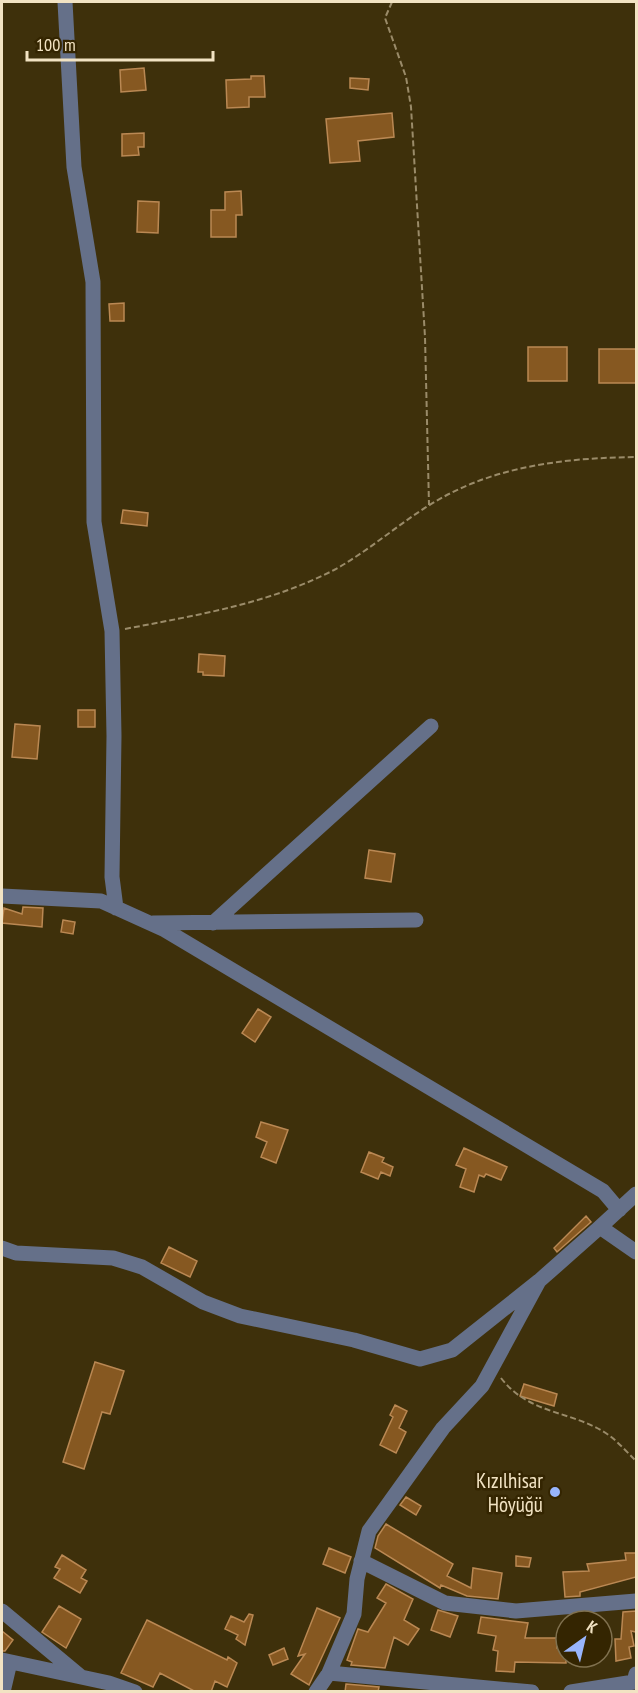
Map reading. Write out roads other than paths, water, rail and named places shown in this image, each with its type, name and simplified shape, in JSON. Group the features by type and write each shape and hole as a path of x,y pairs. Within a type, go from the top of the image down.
{"street":[{"path":"65,2 74,167 93,282 94,522 112,631 114,736 112,877 116,908"},
{"path":"213,922 431,726"},
{"path":"2,896 101,901 150,923 603,1191 619,1210"},
{"path":"150,923 416,920"},
{"path":"2,1248 16,1253 46,1256 112,1258 142,1267 203,1302 240,1316 354,1340 420,1359 452,1350 539,1281 636,1194"},
{"path":"600,1227 636,1252"},
{"path":"316,1692 329,1673 354,1614 361,1561 369,1531 443,1428 482,1386 539,1281"},
{"path":"361,1561 445,1603 516,1611 636,1601"},
{"path":"2,1611 81,1677"},
{"path":"3,1692 6,1661 135,1691"},
{"path":"329,1673 429,1688 532,1692"},
{"path":"570,1692 634,1682 636,1674"}],"place":[{"name":"Kızılhisar Höyüğü","path":"555,1492"}]}
